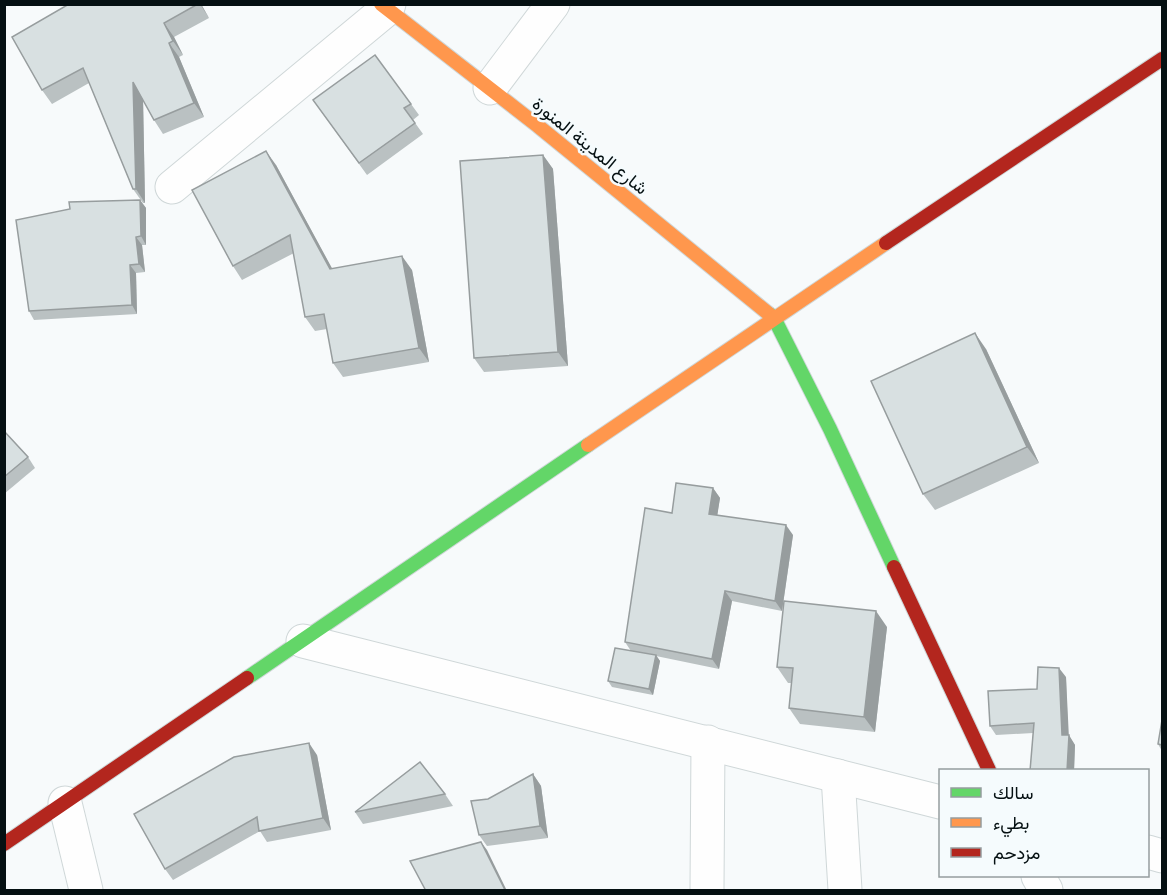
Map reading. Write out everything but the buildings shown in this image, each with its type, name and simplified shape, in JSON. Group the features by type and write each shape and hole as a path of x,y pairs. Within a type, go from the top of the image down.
{"street":[{"path":"490,88 553,4"},
{"path":"172,187 386,6"},
{"name":"شارع المدينة المنورة","path":"386,6 774,318"},
{"path":"4,844 774,318 1162,59"},
{"path":"774,318 840,450 987,769"},
{"path":"303,641 939,802"},
{"path":"707,891 708,742"},
{"path":"838,776 846,891"},
{"path":"65,803 86,891"},
{"path":"1039,877 1046,891"}],"traffic: fast":[{"path":"769,314 774,318 830,429 894,567"},
{"path":"247,678 588,445"}],"traffic: slow":[{"path":"381,4 538,126 769,314"},
{"path":"588,445 886,243"}],"traffic: jam":[{"path":"886,243 1162,59"},
{"path":"894,567 989,769"},
{"path":"4,844 247,678"}]}
